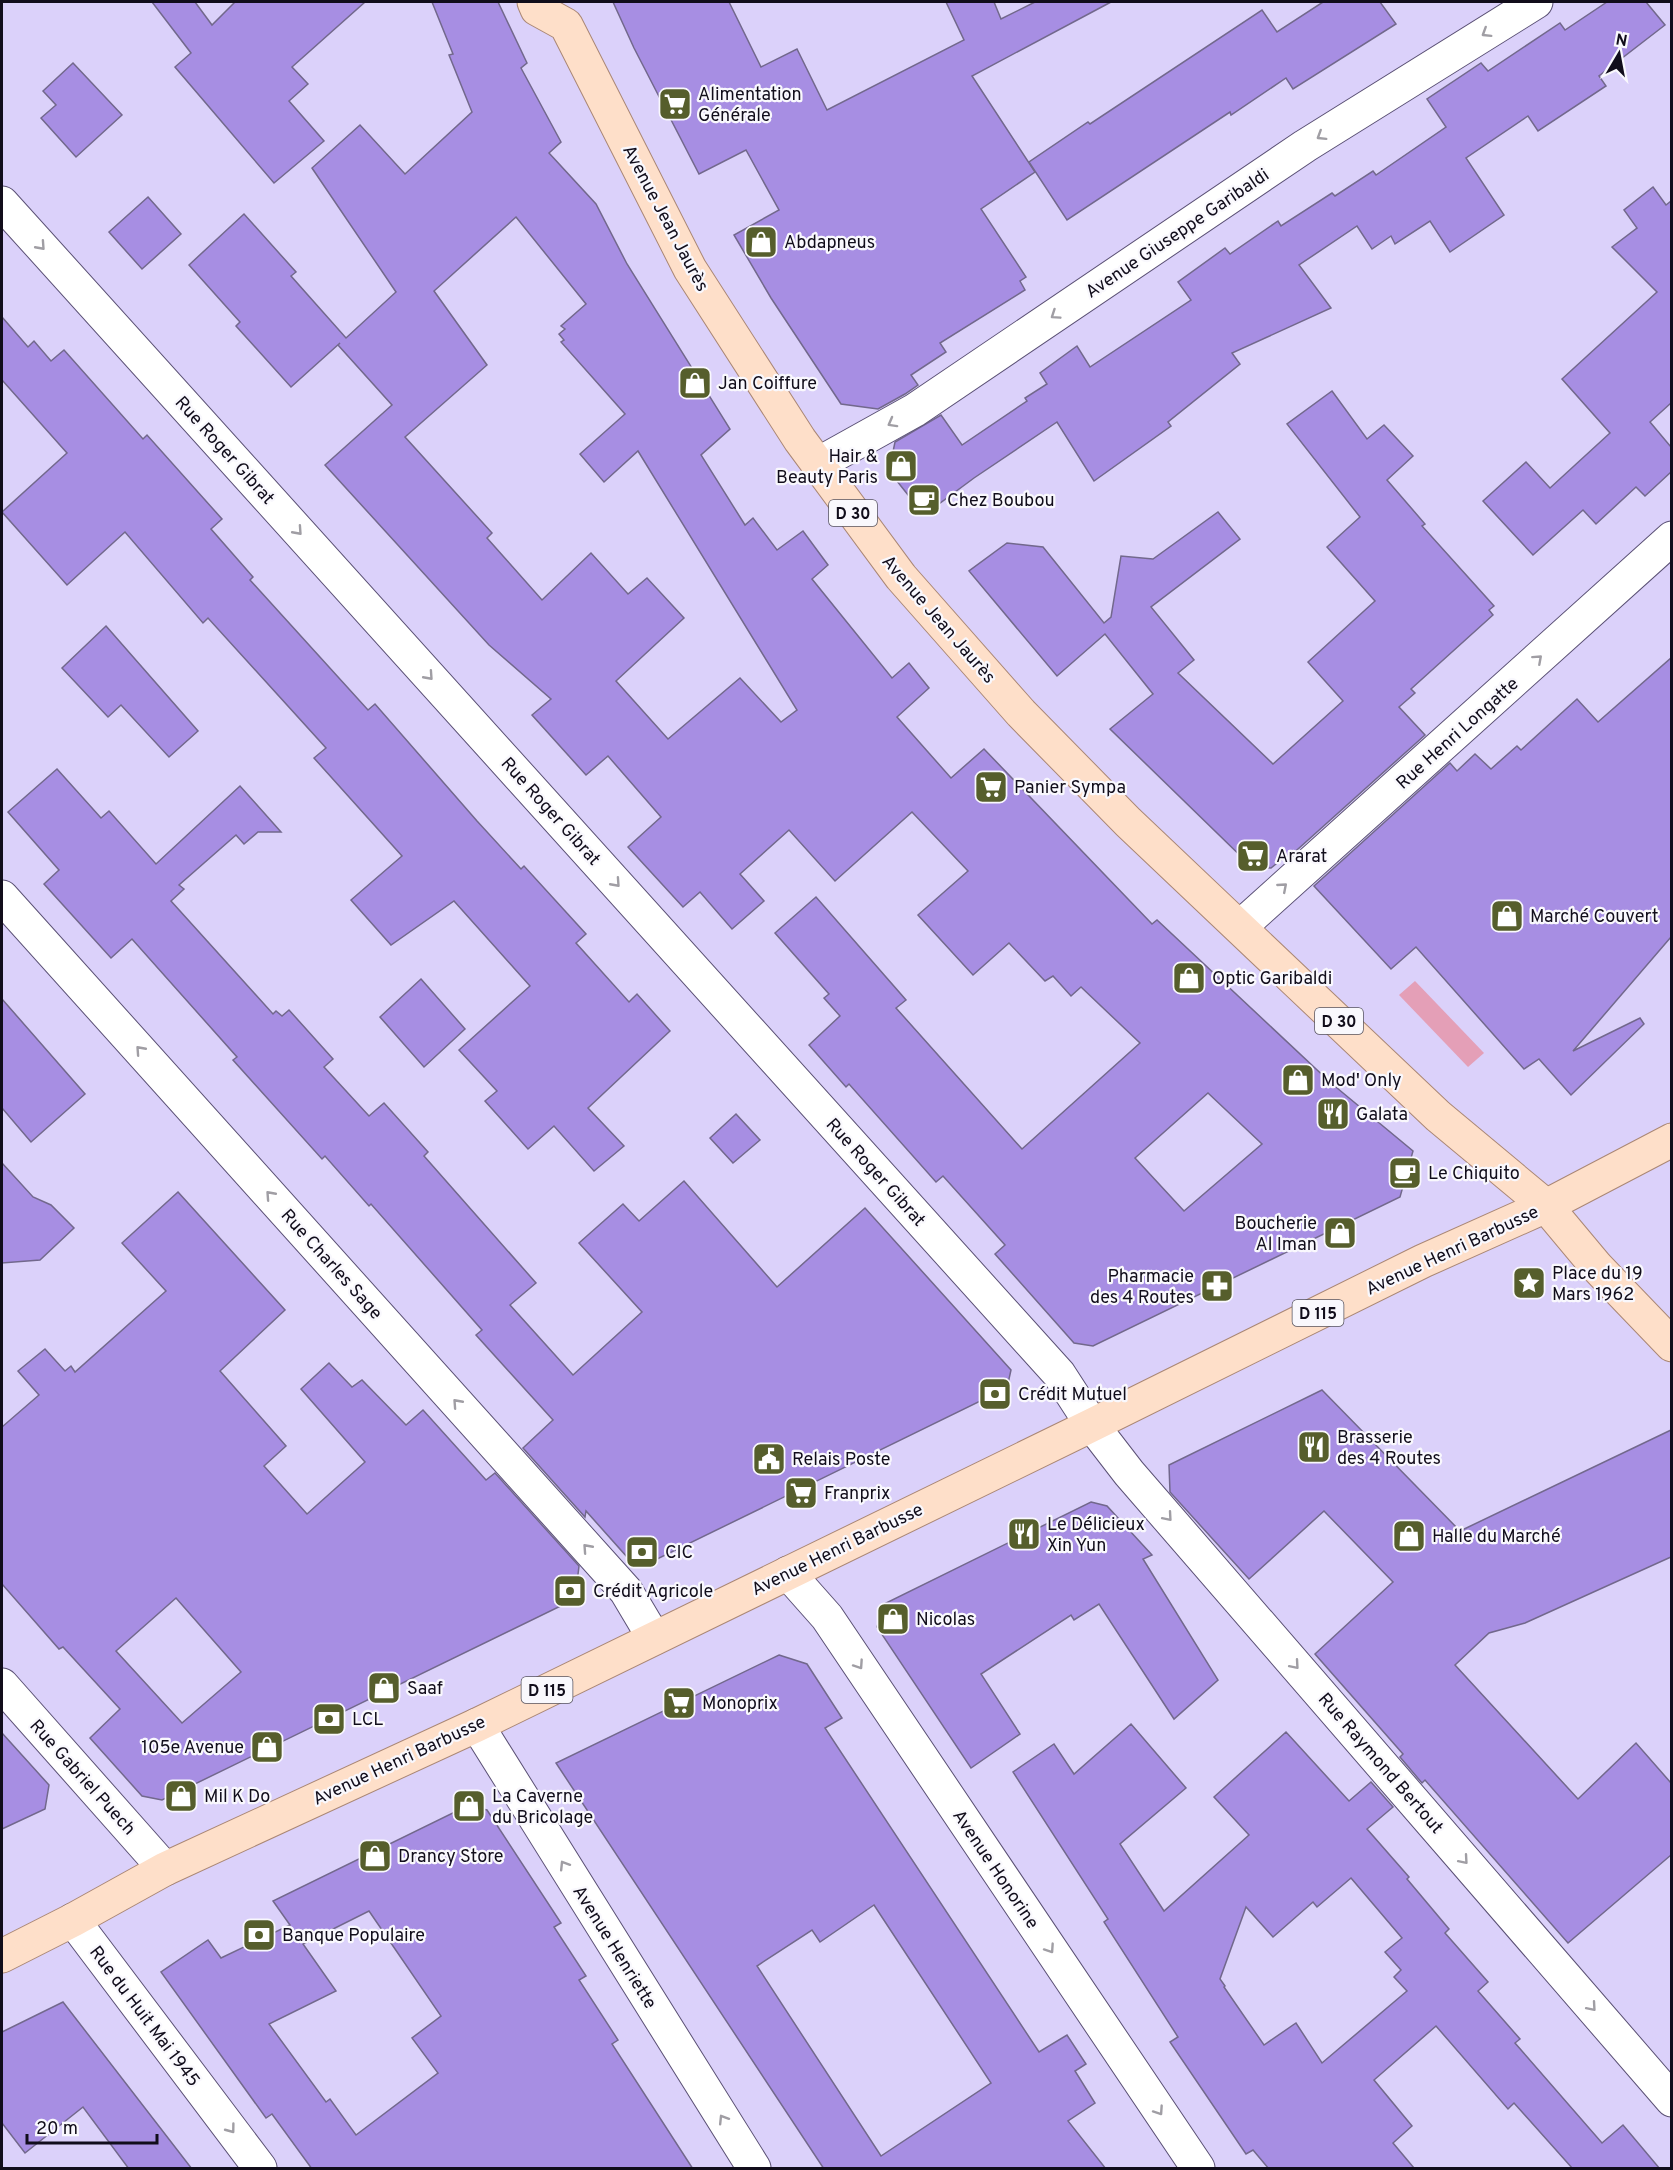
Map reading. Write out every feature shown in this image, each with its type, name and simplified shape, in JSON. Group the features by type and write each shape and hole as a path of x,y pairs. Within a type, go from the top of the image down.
{"main road":[{"name":"Avenue Jean Jaurès","path":"534,2 537,9 568,13 690,269 782,412 901,577 1021,714 1128,822 1438,1116 1546,1206"},
{"name":"Avenue Henri Barbusse","path":"2,1956 74,1920 165,1869 477,1725 1423,1261 1546,1206 1671,1140"},
{"name":"D 30","path":"1546,1206 1597,1267 1671,1345"}],"street":[{"name":"Avenue Giuseppe Garibaldi","path":"818,464 915,410 1305,146 1536,2"},
{"name":"Rue Roger Gibrat","path":"2,203 1059,1374 1092,1425"},
{"name":"Rue Henri Longatte","path":"1240,927 1671,538"},
{"name":"Rue Charles Sage","path":"2,897 626,1591 654,1638"},
{"name":"Rue Raymond Bertout","path":"1092,1425 1129,1473 1671,2100"},
{"name":"Avenue Honorine","path":"788,1573 827,1617 1198,2169"},
{"name":"Rue Gabriel Puech","path":"2,1685 165,1869"},
{"name":"Avenue Henriette","path":"477,1725 754,2169"},
{"name":"Rue du Huit Mai 1945","path":"74,1920 260,2169"}],"shaded area":[{"path":"1415,981 1484,1053 1468,1067 1399,995"}],"building":[{"path":"152,2 195,2 212,25 235,2 365,2 292,67 308,84 289,101 324,141 274,183 175,67 191,53"},
{"path":"432,2 498,2 527,63 521,68 561,142 549,153 596,204 627,264 730,429 701,455 745,525 753,518 777,550 803,531 828,565 812,579 892,678 909,663 929,688 897,717 951,778 984,749 1152,924 1157,920 1331,1083 1413,1151 1400,1197 1093,1346 1074,1343 995,1254 1005,1245 943,1176 936,1182 849,1084 846,1087 809,1045 840,1016 824,998 829,994 775,933 816,897 906,1000 896,1008 1022,1149 1140,1043 1081,987 1071,996 1053,976 1045,981 1009,943 973,975 918,915 968,871 912,812 835,881 789,830 740,874 764,901 732,929 700,892 683,907 628,847 661,817 608,756 586,775 532,715 551,699 489,645 325,465 392,405 338,345 340,343 291,387 236,326 240,322 189,265 244,214 296,272 291,276 346,338 396,292 312,168 360,125 405,174 472,112 449,55 453,54","holes":["516,217 586,304 561,326 565,329 559,334 564,340 561,342 625,414 580,454 604,482 638,451 797,710 781,722 740,678 668,739 616,681 684,618 647,578 628,594 591,553 542,600 487,538 492,533 405,437 487,365 434,291","1208,1093 1262,1144 1184,1211 1135,1158"]},
{"path":"613,2 729,2 761,67 797,49 827,110 964,40 946,2 994,2 1001,19 1035,2 1111,2 972,76 1035,172 981,209 1026,277 1020,281 1025,290 940,343 946,352 911,375 918,385 905,394 878,409 841,404 771,298 734,235 779,210 746,150 699,174"},
{"path":"1323,2 1380,2 1396,24 1293,89 1286,78 1231,115 1230,112 1067,220 1029,162 1262,10 1277,32"},
{"path":"1607,2 1646,2 1665,25 1599,76 1606,86 1538,131 1528,116 1466,158 1504,215 1450,252 1430,221 1395,244 1391,236 1372,249 1357,226 1299,265 1331,308 1232,353 1240,364 1168,422 1171,426 1094,481 1057,422 924,515 889,471 895,442 941,415 962,445 1027,401 1025,398 1047,384 1040,373 1077,346 1090,367 1191,300 1178,282 1225,248 1230,254 1278,221 1281,226 1332,193 1335,196 1373,171 1376,175 1446,127 1427,99 1481,63 1488,71 1560,23 1565,30"},
{"path":"73,63 122,115 76,157 41,118 56,105 43,91"},
{"path":"1653,187 1666,205 1671,201 1671,403 1650,422 1671,447 1671,472 1645,496 1636,487 1596,524 1583,510 1533,555 1483,501 1526,462 1550,488 1610,433 1562,379 1657,292 1612,247 1637,228 1624,210"},
{"path":"148,197 181,234 142,269 109,232"},
{"path":"2,317 28,347 34,341 51,361 64,350 143,439 147,435 222,519 211,529 253,577 250,580 368,710 375,704 521,869 524,866 586,934 576,943 629,1002 637,994 670,1031 588,1108 624,1146 594,1171 554,1126 528,1149 485,1101 497,1091 459,1050 530,986 454,901 391,945 351,900 402,856 314,758 326,748 208,618 203,623 125,532 67,585 2,512 67,453 2,380"},
{"path":"1332,391 1367,439 1384,425 1413,456 1387,480 1425,524 1422,526 1494,606 1489,610 1493,615 1411,689 1415,693 1399,707 1425,735 1288,858 1286,856 1271,868 1252,867 1110,729 1153,694 1105,634 1057,676 969,571 1007,543 1043,547 1104,623 1111,617 1121,556 1153,559 1218,512 1240,539 1151,607 1194,660 1178,673 1273,764 1343,701 1308,662 1375,601 1327,547 1360,517 1287,424"},
{"path":"106,626 198,731 169,757 121,705 108,717 62,668"},
{"name":"Marché Couvert","path":"1671,658 1671,937 1573,1051 1640,1018 1644,1024 1571,1095 1539,1059 1524,1069 1416,947 1391,969 1314,886 1450,763 1457,771 1475,754 1491,769 1517,746 1521,750 1577,699 1598,722"},
{"path":"57,769 101,818 109,811 156,864 240,786 281,832 258,832 244,844 236,835 179,885 184,889 171,901 273,1014 276,1011 282,1016 289,1010 333,1059 324,1067 369,1116 384,1103 428,1152 424,1156 536,1283 510,1305 573,1375 642,1312 579,1243 623,1204 639,1221 684,1181 777,1287 865,1208 1011,1370 1007,1388 647,1564 628,1558 586,1511 585,1517 523,1448 553,1420 476,1335 482,1330 371,1204 369,1206 325,1156 322,1159 233,1060 237,1057 132,939 111,958 44,884 59,870 8,812"},
{"path":"421,979 465,1029 424,1067 380,1017"},
{"path":"2,999 85,1094 31,1142 2,1108"},
{"path":"736,1114 760,1140 733,1163 710,1138"},
{"path":"2,1163 33,1197 51,1205 74,1228 40,1260 2,1263"},
{"path":"178,1192 285,1310 220,1371 286,1446 264,1466 307,1514 365,1462 301,1389 329,1363 352,1387 362,1380 406,1425 423,1410 486,1480 495,1473 579,1566 575,1599 162,1800 142,1796 90,1738 120,1709 63,1647 59,1649 2,1584 2,1427 39,1395 18,1371 45,1349 65,1371 71,1366 75,1372 166,1291 122,1243","holes":["176,1598 241,1672 182,1723 116,1651"]},
{"path":"1322,1390 1460,1531 1671,1430 1671,1557 1525,1623 1489,1633 1455,1665 1578,1799 1636,1743 1671,1783 1671,1855 1568,1943 1425,1780 1422,1783 1400,1757 1403,1754 1315,1654 1393,1582 1324,1511 1249,1579 1170,1492 1169,1465"},
{"path":"1091,1502 1107,1506 1152,1555 1143,1559 1218,1680 1174,1719 1099,1604 1074,1620 1071,1615 981,1674 1020,1734 971,1768 877,1627 884,1604"},
{"path":"779,1655 807,1664 842,1718 825,1728 1039,2052 1067,2035 1086,2064 1075,2071 1095,2103 1068,2121 1106,2169 824,2169 556,1763","holes":["874,1905 991,2083 881,2156 757,1966 812,1930 820,1942"]},
{"path":"1131,1724 1186,1788 1120,1844 1164,1911 1249,1835 1214,1797 1286,1732 1349,1801 1371,1782 1393,1807 1367,1829 1409,1877 1407,1879 1449,1929 1445,1933 1488,1982 1478,1991 1520,2039 1515,2043 1602,2143 1623,2125 1660,2169 1573,2169 1514,2103 1508,2109 1436,2026 1374,2080 1412,2126 1393,2143 1414,2168 1269,2169 1253,2150 1246,2154 1170,2042 1178,2037 1104,1922 1108,1919 1013,1772 1054,1744 1074,1774","holes":["1351,1878 1402,1938 1385,1952 1401,1970 1394,1977 1407,1991 1322,2063 1296,2023 1264,2045 1220,1979 1246,1907 1273,1937 1313,1902 1317,1907"]},
{"path":"2,1733 49,1785 45,1809 2,1829"},
{"path":"467,1806 487,1810 561,1923 554,1927 586,1976 579,1980 618,2040 612,2044 693,2169 312,2169 272,2114 266,2118 161,1972 208,1940 221,1958 290,1925 273,1901","holes":["369,1911 441,2016 412,2038 438,2073 356,2135 330,2099 326,2102 269,2024 336,1991 303,1944"]},
{"path":"63,2002 192,2169 129,2169 83,2107 25,2153 2,2123 2,2032"}],"place":[{"name":"Alimentation Générale","path":"675,104"},
{"name":"Abdapneus","path":"761,242"},
{"name":"Jan Coiffure","path":"695,383"},
{"name":"Hair & Beauty Paris","path":"901,466"},
{"name":"Chez Boubou","path":"924,500"},
{"name":"Panier Sympa","path":"991,787"},
{"name":"Ararat","path":"1253,856"},
{"name":"Marché Couvert","path":"1507,916"},
{"name":"Optic Garibaldi","path":"1189,978"},
{"name":"Mod' Only","path":"1298,1080"},
{"name":"Galata","path":"1333,1114"},
{"name":"Le Chiquito","path":"1405,1173"},
{"name":"Boucherie Al Iman","path":"1340,1233"},
{"name":"Place du 19 Mars 1962","path":"1529,1283"},
{"name":"Pharmacie des 4 Routes","path":"1217,1286"},
{"name":"Crédit Mutuel","path":"995,1394"},
{"name":"Brasserie des 4 Routes","path":"1314,1447"},
{"name":"Relais Poste","path":"769,1459"},
{"name":"Franprix","path":"801,1493"},
{"name":"Le Délicieux Xin Yun","path":"1024,1534"},
{"name":"Halle du Marché","path":"1409,1536"},
{"name":"CIC","path":"642,1552"},
{"name":"Crédit Agricole","path":"570,1591"},
{"name":"Nicolas","path":"893,1619"},
{"name":"Saaf","path":"384,1688"},
{"name":"Monoprix","path":"679,1703"},
{"name":"LCL","path":"329,1719"},
{"name":"105e Avenue","path":"267,1747"},
{"name":"Mil K Do","path":"181,1796"},
{"name":"La Caverne du Bricolage","path":"469,1806"},
{"name":"Drancy Store","path":"375,1856"},
{"name":"Banque Populaire","path":"259,1935"}]}
